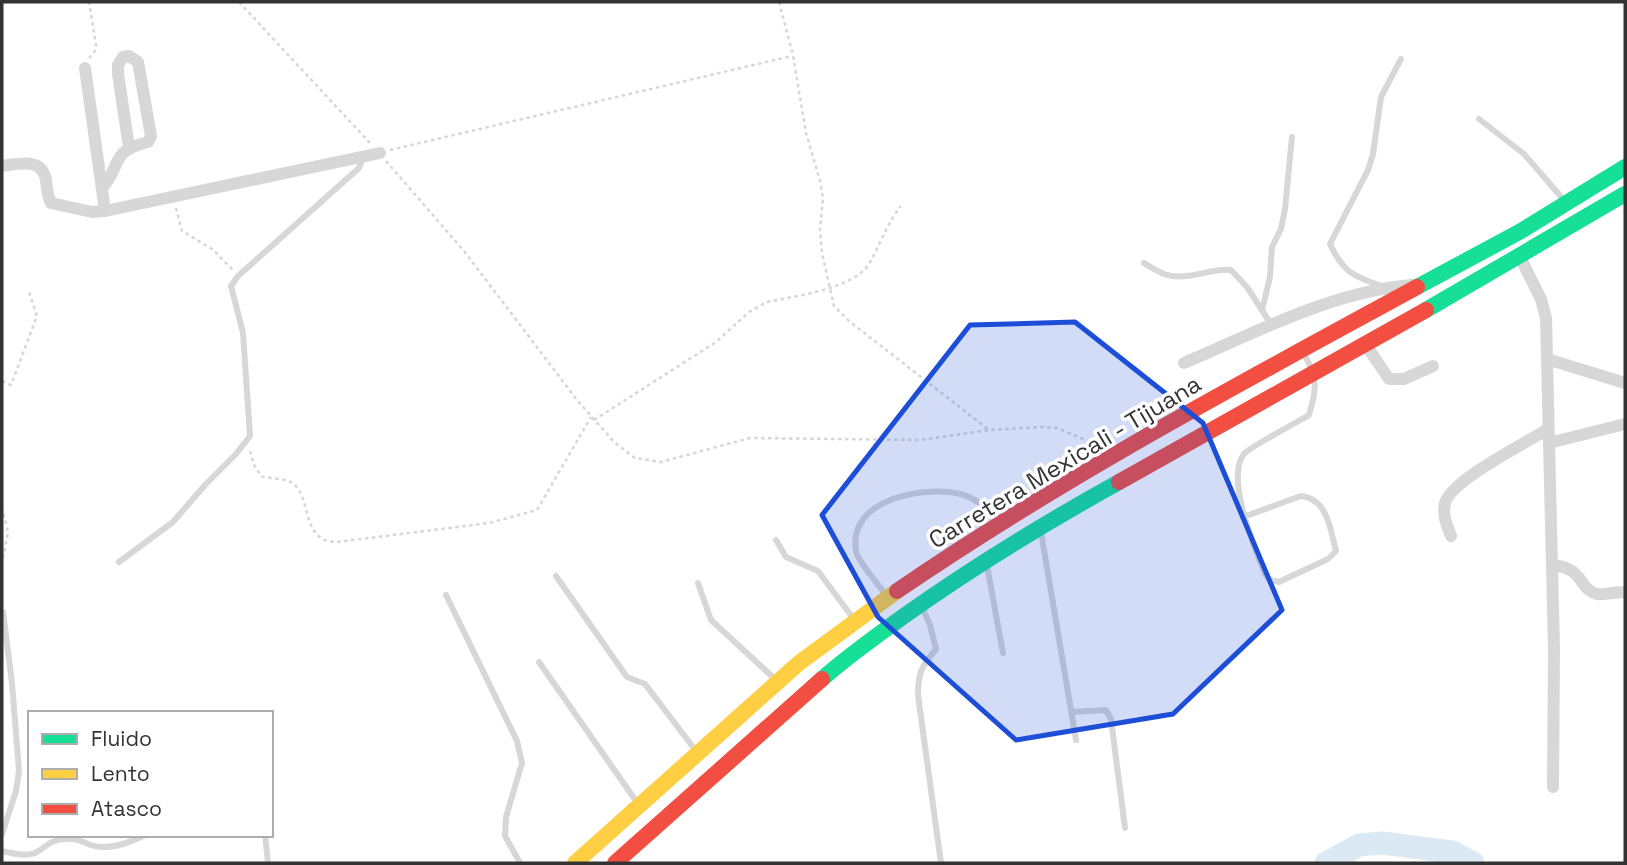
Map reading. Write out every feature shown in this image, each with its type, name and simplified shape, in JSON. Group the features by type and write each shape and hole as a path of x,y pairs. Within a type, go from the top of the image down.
{"main road":[{"name":"Carretera Mexicali - Tijuana","path":"575,863 777,682 855,620 1004,520 1301,350 1567,204 1625,167"},
{"name":"Carretera Mexicali - Tijuana","path":"615,863 843,660 986,560 1040,526 1315,374 1625,194"}],"street":[{"path":"102,188 116,161 129,147 148,142 151,136 138,62 129,56 123,57 118,65 129,147"},
{"path":"85,68 105,211"},
{"path":"2,166 28,163 37,165 44,171 51,203 92,212 380,153"},
{"path":"1520,257 1541,299 1546,318 1552,565 1553,787"},
{"path":"1184,363 1315,308 1384,287 1423,284"},
{"path":"1366,345 1389,379 1404,379 1433,366"},
{"path":"1547,359 1625,383"},
{"path":"1451,536 1444,519 1445,502 1454,489 1468,477 1548,436 1625,424"},
{"path":"1552,565 1576,572 1586,587 1596,594 1625,592"}],"lane":[{"path":"1384,287 1363,280 1340,265 1330,244 1368,170 1373,154 1381,97 1401,58"},
{"path":"1479,119 1524,154 1547,184 1567,204"},
{"path":"1262,310 1270,277 1272,247 1282,229 1292,137"},
{"path":"118,562 173,522 250,436 243,333 231,286 238,276 359,168 363,157"},
{"path":"1144,263 1166,275 1190,276 1220,269 1231,270 1247,287 1272,326"},
{"path":"1244,517 1301,496 1311,497 1323,508 1336,551 1328,559 1291,577 1279,582 1270,580 1265,574 1244,517 1238,470 1244,454 1309,415 1314,397 1315,374 1301,350"},
{"path":"888,597 856,554 856,534 871,510 902,494 937,492 965,496 1004,520"},
{"path":"1040,526 1076,740"},
{"path":"776,540 786,557 818,571 855,620"},
{"path":"986,560 1003,653"},
{"path":"556,576 627,677 645,684 698,753"},
{"path":"698,583 711,620 777,682"},
{"path":"446,595 517,741 522,763 506,817 505,836 520,863"},
{"path":"920,604 930,625 936,649 923,665 918,686 942,863"},
{"path":"2,834 16,792 19,771 3,612"},
{"path":"539,662 639,806"},
{"path":"1072,712 1106,710 1111,719 1125,828"},
{"path":"2,851 20,855 33,853 48,842 62,839 78,839 93,846 110,846 141,837"},
{"path":"265,837 268,863"}],"path":[{"path":"85,68 85,63 95,51 96,45 89,2"},
{"path":"239,2 380,153 464,251 577,400 614,442 635,458 661,462 741,439 920,440 989,430 1042,427 1057,428 1123,453"},
{"path":"779,2 793,55 806,133 820,181 823,198 821,244 834,306 849,321 989,430"},
{"path":"380,153 793,55"},
{"path":"175,202 178,224 182,231 216,252 238,276"},
{"path":"250,436 250,453 258,473 266,478 293,484 299,491 317,536 327,542 489,523 537,510 593,418 716,342 758,306 832,289 866,268 901,206"},
{"path":"2,381 11,386 37,316 29,292"},
{"path":"2,507 8,532 2,564"}],"highlighted area":[{"path":"1075,322 1203,423 1282,610 1173,714 1016,740 878,617 822,515 970,325"}],"waterway":[{"path":"1326,863 1359,845 1382,843 1452,852 1473,863"}],"traffic: fast":[{"path":"1417,287 1521,231 1625,167"},
{"path":"1426,310 1625,194"},
{"path":"822,679 956,580 1119,482"}],"traffic: slow":[{"path":"575,863 799,663 897,591"}],"traffic: jam":[{"path":"897,591 959,549 1088,470 1417,287"},
{"path":"1119,482 1426,310"},
{"path":"615,863 822,679"}]}
